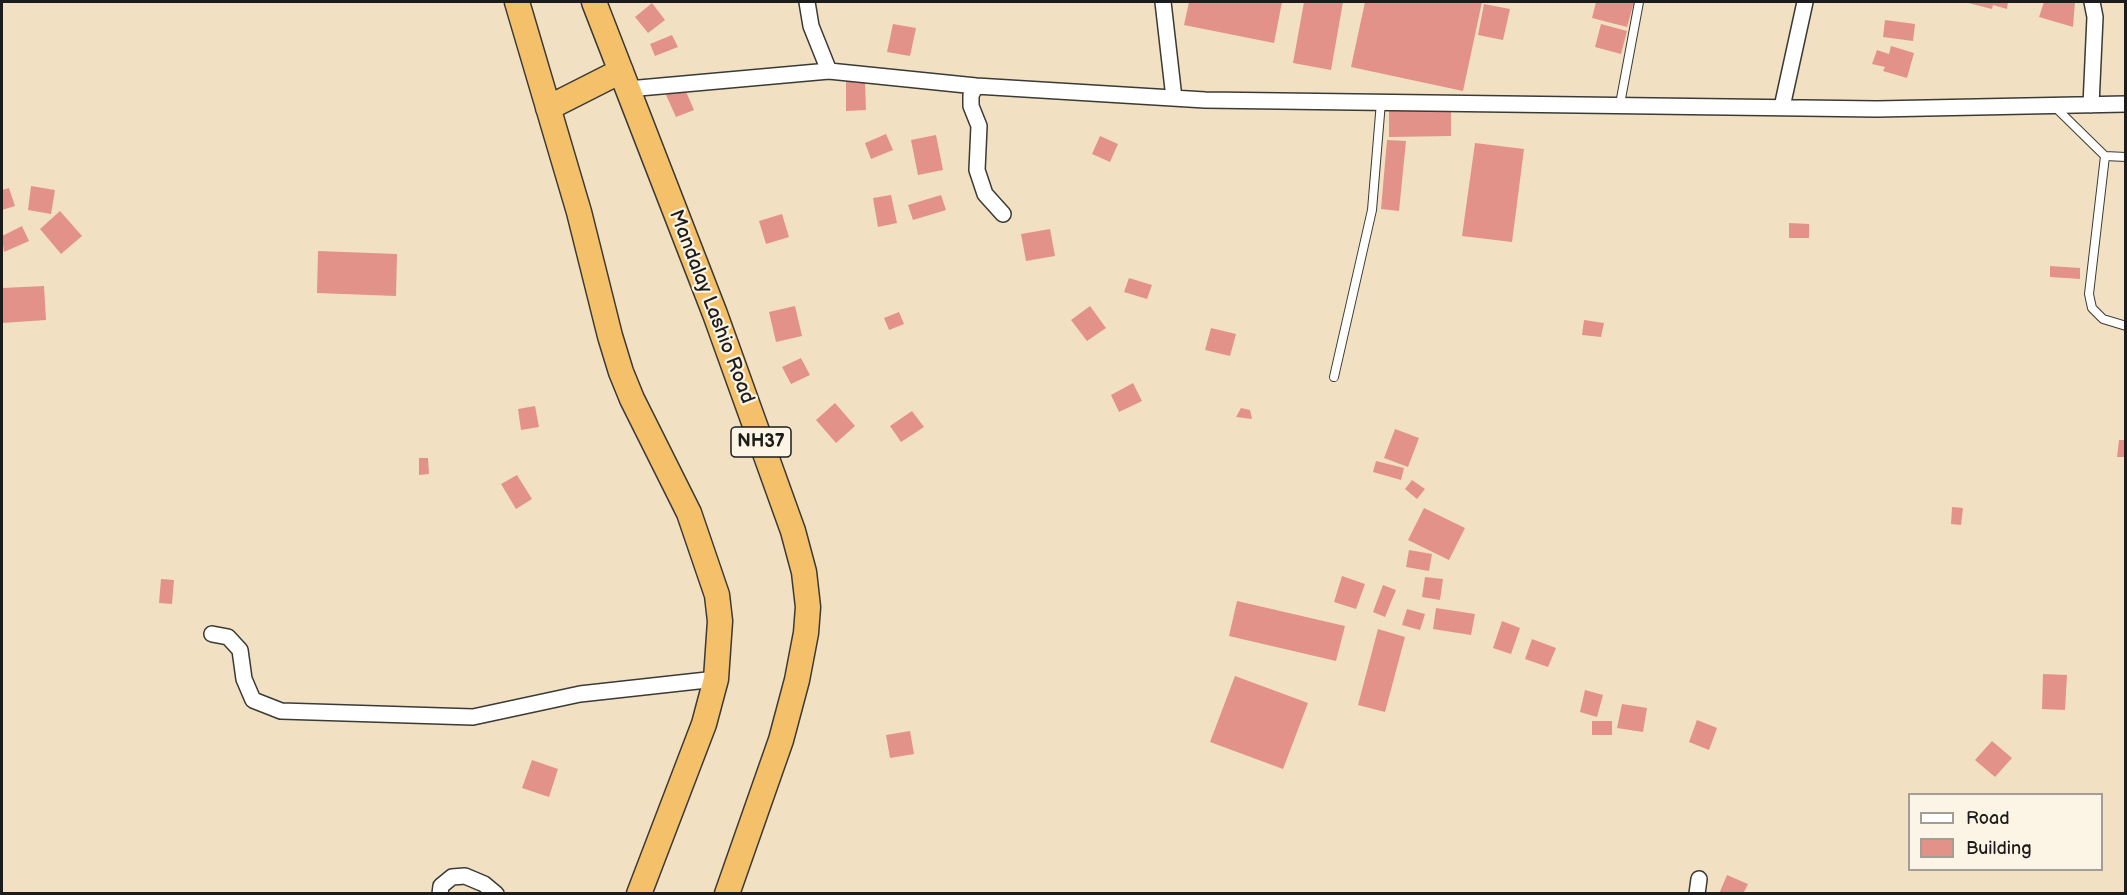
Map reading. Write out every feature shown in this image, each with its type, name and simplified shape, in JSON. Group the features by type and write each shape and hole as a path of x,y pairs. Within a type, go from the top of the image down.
{"highway":[{"path":"517,2 621,372 632,399 689,513 717,595 720,621 716,679 704,724 639,894"},
{"name":"Mandalay Lashio Road","path":"594,2 715,314 793,531 804,572 808,608 797,680 781,740 727,894"},
{"path":"548,108 624,80"}],"street":[{"path":"807,2 811,26 829,71"},
{"path":"1163,2 1174,98"},
{"path":"1782,107 1804,2"},
{"path":"2091,105 2095,17 2092,2"},
{"path":"624,80 829,71 976,86 1174,98 1877,109 2126,104"},
{"path":"976,86 971,95 971,106 979,126 977,170 985,194 1003,214"},
{"path":"212,634 228,637 240,650 244,679 253,700 280,711 473,717 580,694 716,679"},
{"path":"440,894 441,886 452,877 465,876 484,884 496,894"}],"lane":[{"path":"1620,104 1639,2"},
{"path":"1334,377 1372,210 1381,102"},
{"path":"2054,106 2104,156 2126,157"},
{"path":"2104,156 2089,294 2092,308 2103,319 2126,326"}],"building":[{"path":"1189,2 1282,2 1274,43 1184,25"},
{"path":"1304,2 1343,2 1331,70 1293,63"},
{"path":"1365,2 1482,2 1463,91 1351,67"},
{"path":"1596,2 1634,2 1627,27 1592,18"},
{"path":"1964,2 2008,2 2007,9 1993,5 1992,9"},
{"path":"2044,2 2075,2 2073,27 2039,17"},
{"path":"652,3 665,20 648,33 635,17"},
{"path":"1484,4 1510,9 1503,40 1478,35"},
{"path":"1885,20 1915,24 1913,41 1883,37"},
{"path":"893,24 916,28 910,56 887,52"},
{"path":"1601,24 1627,31 1621,54 1595,47"},
{"path":"672,35 678,47 655,56 650,44"},
{"path":"1891,46 1914,53 1907,78 1883,71 1885,67 1872,64 1877,50 1889,54"},
{"path":"846,82 865,82 866,110 846,111"},
{"path":"684,87 694,110 676,117 666,95"},
{"path":"1451,105 1451,136 1389,137 1389,106"},
{"path":"886,134 893,150 871,159 865,143"},
{"path":"936,135 943,170 918,175 911,140"},
{"path":"1100,136 1118,144 1110,162 1092,154"},
{"path":"1387,140 1406,141 1399,211 1381,209"},
{"path":"1475,143 1524,149 1512,242 1462,236"},
{"path":"31,186 55,190 51,214 28,210"},
{"path":"9,188 15,206 2,210 2,190"},
{"path":"891,195 897,223 878,227 873,198"},
{"path":"941,195 946,210 913,220 908,205"},
{"path":"60,211 82,236 61,254 40,229"},
{"path":"782,214 789,237 766,244 759,221"},
{"path":"1789,223 1809,224 1809,238 1789,238"},
{"path":"22,226 29,241 4,252 2,236"},
{"path":"1050,229 1055,256 1026,261 1021,234"},
{"path":"318,251 397,254 396,296 317,293"},
{"path":"2050,266 2080,268 2080,279 2050,277"},
{"path":"1129,278 1152,285 1147,299 1124,292"},
{"path":"44,286 46,320 2,323 2,288"},
{"path":"795,306 802,336 776,342 769,312"},
{"path":"1090,306 1106,328 1087,341 1071,320"},
{"path":"899,312 904,324 889,330 884,318"},
{"path":"1584,320 1604,323 1601,337 1582,335"},
{"path":"1211,328 1236,334 1230,356 1205,350"},
{"path":"801,358 810,375 791,384 782,367"},
{"path":"1133,383 1142,401 1119,412 1111,395"},
{"path":"835,403 855,426 836,443 816,420"},
{"path":"535,406 539,427 521,430 518,409"},
{"path":"1241,408 1250,410 1252,419 1236,417"},
{"path":"912,411 924,427 901,442 890,426"},
{"path":"1395,429 1419,438 1408,467 1384,458"},
{"path":"2119,440 2126,440 2126,457 2117,457"},
{"path":"419,458 428,458 429,474 419,475"},
{"path":"1376,461 1404,468 1401,480 1373,472"},
{"path":"517,475 532,499 516,509 501,484"},
{"path":"1412,480 1425,489 1417,499 1405,489"},
{"path":"1952,507 1963,508 1961,525 1951,524"},
{"path":"1424,508 1465,528 1449,560 1408,540"},
{"path":"1409,550 1432,554 1429,571 1406,567"},
{"path":"1342,576 1365,584 1356,609 1334,602"},
{"path":"1425,577 1443,579 1440,600 1422,597"},
{"path":"161,579 174,580 172,604 159,603"},
{"path":"1383,585 1396,590 1385,617 1373,612"},
{"path":"1237,601 1345,626 1336,661 1229,636"},
{"path":"1436,608 1475,614 1471,635 1433,629"},
{"path":"1407,609 1425,614 1420,630 1402,625"},
{"path":"1502,621 1520,628 1511,654 1493,648"},
{"path":"1378,629 1405,637 1385,712 1358,705"},
{"path":"1532,639 1556,648 1548,667 1525,659"},
{"path":"2043,674 2067,675 2065,710 2042,709"},
{"path":"1235,676 1308,703 1283,769 1210,742"},
{"path":"1585,690 1603,695 1597,717 1580,712"},
{"path":"1622,704 1647,708 1643,732 1617,728"},
{"path":"1697,720 1717,728 1709,750 1689,742"},
{"path":"1592,721 1612,721 1612,735 1592,735"},
{"path":"910,731 914,754 890,758 886,735"},
{"path":"1992,741 2012,758 1995,777 1975,760"},
{"path":"532,760 558,769 549,797 522,788"},
{"path":"1727,875 1748,884 1743,894 1719,894"}]}
